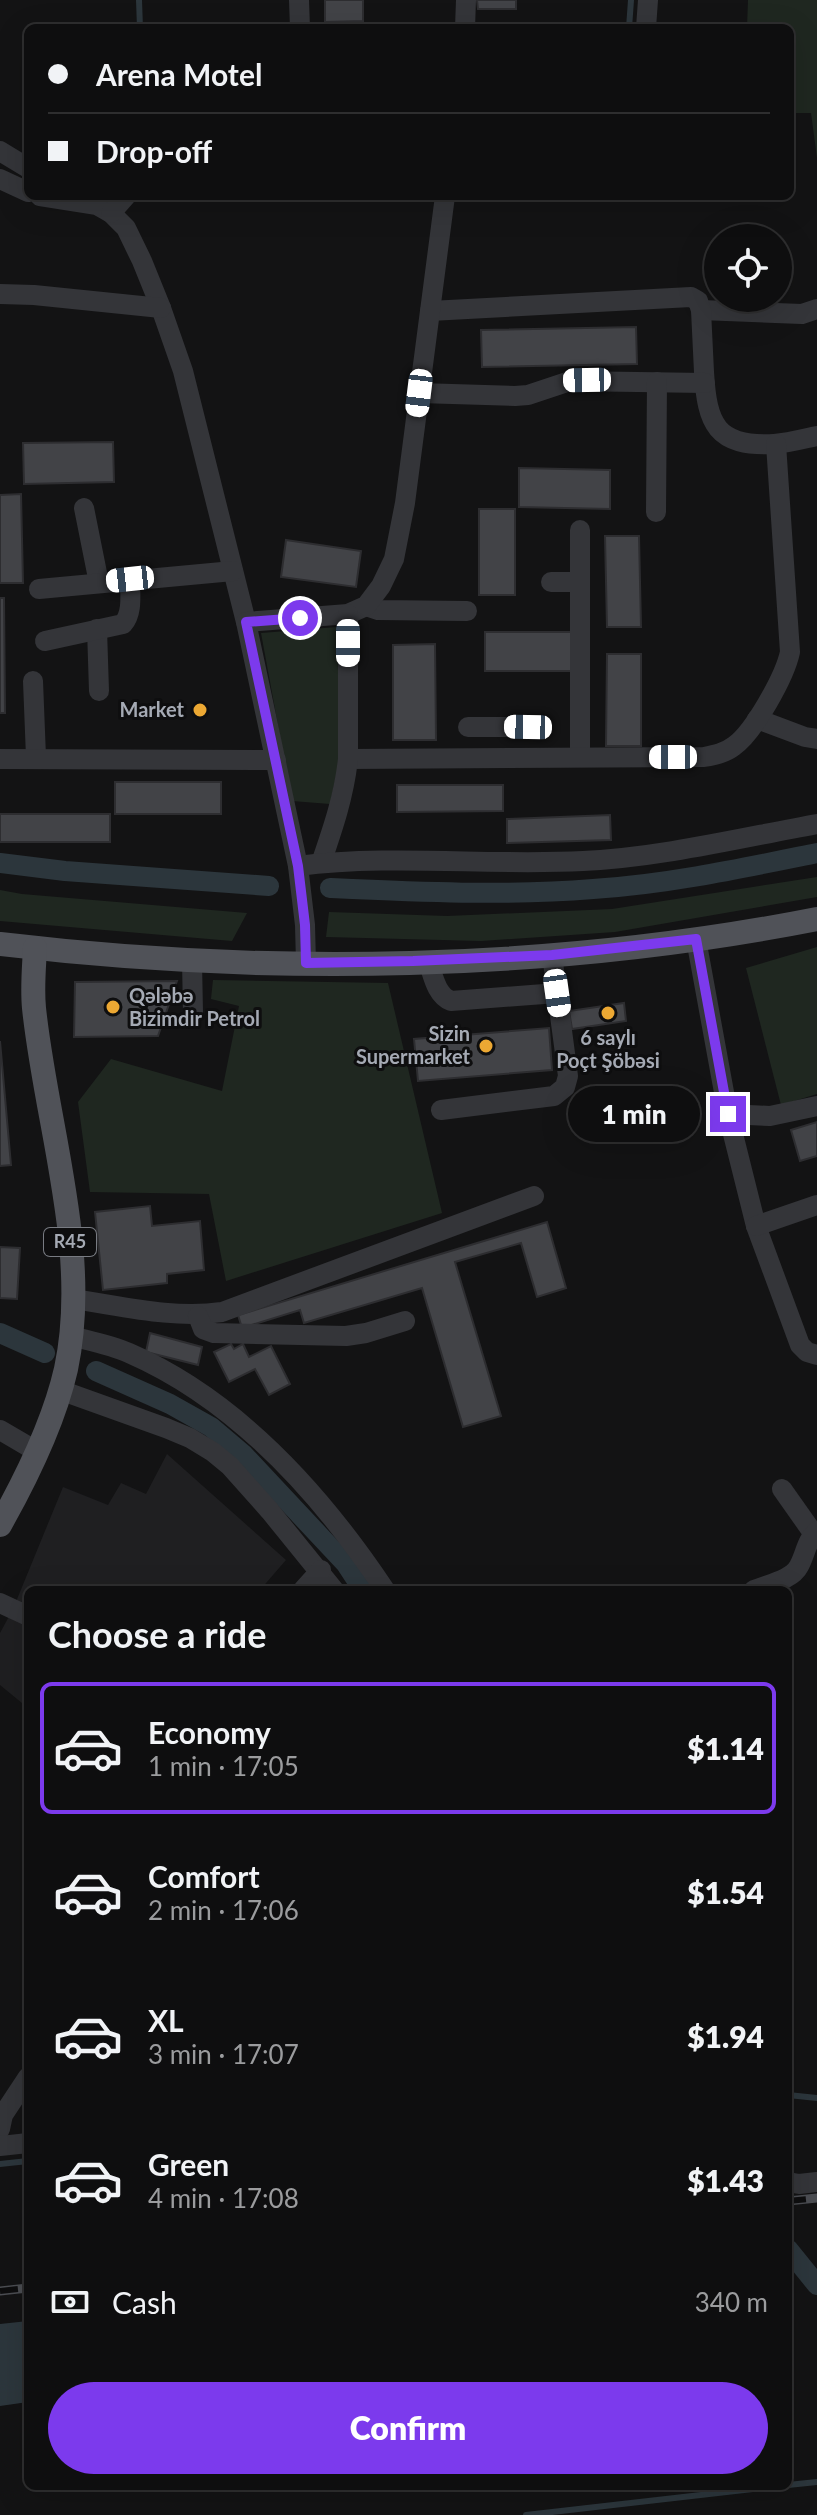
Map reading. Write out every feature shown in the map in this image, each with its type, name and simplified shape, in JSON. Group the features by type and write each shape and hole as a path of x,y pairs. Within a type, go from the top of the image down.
{"main road":[{"path":"0,944 192,961 428,961 552,955 696,939 817,919"},
{"name":"R45","path":"0,1525 36,1451 60,1390 71,1336 73,1299 67,1213 34,1006 35,948"}],"street":[{"path":"299,0 300,24"},
{"path":"465,24 466,0"},
{"path":"646,24 648,0"},
{"path":"0,151 24,166"},
{"path":"0,179 24,190"},
{"path":"66,200 98,205 126,228 161,308 183,371 246,622 276,760 298,866 306,963"},
{"path":"321,863 340,806 348,759 357,610 381,586 394,559 405,503 444,200"},
{"path":"0,294 161,308"},
{"path":"430,311 680,296 698,301 709,411 722,433 734,440 776,444 817,436"},
{"path":"701,310 802,314 817,309"},
{"path":"419,393 528,395 570,381 705,383"},
{"path":"656,512 657,382"},
{"path":"348,759 718,755 735,746 757,719 787,667 790,652 776,444"},
{"path":"84,508 99,583"},
{"path":"580,530 580,757"},
{"path":"39,589 233,571"},
{"path":"45,641 123,624 127,619 130,579"},
{"path":"551,582 580,582"},
{"path":"246,622 357,610 467,611"},
{"path":"97,629 99,691"},
{"path":"33,681 36,757"},
{"path":"757,719 817,739"},
{"path":"487,758 477,727 528,727"},
{"path":"0,759 276,760"},
{"path":"298,866 377,860 580,861 621,858 817,824"},
{"path":"696,939 728,1114 756,1226 800,1345 807,1352 817,1355"},
{"path":"441,1110 554,1096 565,1087 568,1076 552,955"},
{"path":"192,961 193,1013"},
{"path":"428,961 440,992 451,1001 557,993"},
{"path":"728,1114 770,1116 817,1106"},
{"path":"73,1299 178,1315 222,1312 534,1196"},
{"path":"756,1226 817,1205"},
{"path":"198,1316 203,1329 214,1333 346,1336 405,1321"},
{"path":"71,1336 126,1352 158,1367 215,1404 266,1447 306,1487 355,1545 382,1586"},
{"path":"60,1390 166,1428 213,1452 230,1466 331,1586"},
{"path":"0,1430 36,1451"},
{"path":"764,1586 793,1574 815,1532 782,1489"},
{"path":"307,1586 321,1570"},
{"path":"0,1603 24,1614"},
{"path":"0,2129 3,2115 24,2083"},
{"path":"0,2146 24,2143"},
{"path":"792,2183 817,2182"}],"shaded area":[{"path":"748,0 817,0 817,158 811,113 794,113 794,24 747,24"},
{"path":"337,627 340,758 330,804 292,801 261,633"},
{"path":"817,877 817,897 615,932 481,941 326,937 329,912 447,916 612,909"},
{"path":"0,890 247,913 232,941 0,921"},
{"path":"817,947 817,1094 781,1105 746,968"},
{"path":"213,980 388,983 442,1213 226,1281 209,1194 90,1192 78,1102 111,1059 222,1091 239,1006 211,999"},
{"path":"167,1454 286,1560 263,1586 24,1586 24,1705 0,1685 0,1633 13,1609 63,1487 108,1505 121,1483 146,1494"},
{"path":"24,2321 24,2403 0,2406 0,2324"}],"building":[{"path":"325,0 363,0 363,21 325,22"},
{"path":"477,0 516,0 516,9 478,9"},
{"path":"636,327 637,364 482,367 481,330"},
{"path":"113,442 114,482 24,484 23,443"},
{"path":"519,468 610,470 610,509 519,507"},
{"path":"21,494 23,583 0,583 0,495"},
{"path":"479,509 515,509 515,595 479,595"},
{"path":"605,536 639,536 641,627 607,627"},
{"path":"286,540 361,551 356,587 281,577"},
{"path":"0,598 4,598 5,713 0,713"},
{"path":"485,632 573,632 573,671 485,671"},
{"path":"435,644 436,740 393,740 393,645"},
{"path":"607,654 641,654 641,746 606,746"},
{"path":"115,782 221,782 221,814 115,814"},
{"path":"397,785 503,785 503,811 397,812"},
{"path":"0,814 110,814 110,842 0,842"},
{"path":"610,815 611,840 507,843 507,819"},
{"path":"177,981 158,1036 74,1037 75,982"},
{"path":"624,1003 626,1021 572,1029 569,1011"},
{"path":"549,1028 552,1070 418,1081 414,1039"},
{"path":"0,1041 11,1165 0,1166"},
{"path":"817,1122 817,1156 800,1161 791,1130"},
{"path":"150,1206 152,1226 200,1221 204,1270 167,1274 167,1283 103,1290 95,1212"},
{"path":"547,1222 566,1288 537,1297 521,1243 455,1262 501,1416 463,1427 422,1288 304,1323 300,1310 242,1328 238,1315"},
{"path":"0,1247 20,1248 17,1299 0,1298"},
{"path":"150,1333 202,1347 198,1365 146,1352"},
{"path":"231,1344 234,1349 243,1344 249,1357 271,1346 290,1384 269,1395 255,1369 229,1382 214,1352"}],"waterway":[{"path":"139,0 140,24"},
{"path":"629,24 631,0"},
{"path":"330,888 494,893 621,887 734,870 817,853"},
{"path":"0,863 65,871 269,886"},
{"path":"0,1333 45,1353"},
{"path":"96,1371 170,1404 211,1427 244,1455 346,1564 360,1586"},
{"path":"792,2095 817,2098"},
{"path":"0,2164 24,2161"},
{"path":"792,2254 817,2285"},
{"path":"792,2485 817,2482"},
{"path":"526,2515 744,2490"}],"railway":[{"path":"792,2201 817,2198"},
{"path":"0,2291 24,2288"}],"place":[{"name":"Market","path":"200,710"},
{"name":"Qələbə Bizimdir Petrol","path":"113,1007"},
{"name":"6 saylı Poçt Şöbəsi","path":"608,1013"},
{"name":"Sizin Supermarket","path":"486,1046"}],"route":[{"path":"300,618 246,622 298,866 306,963 506,958 696,939 728,1114"}]}
